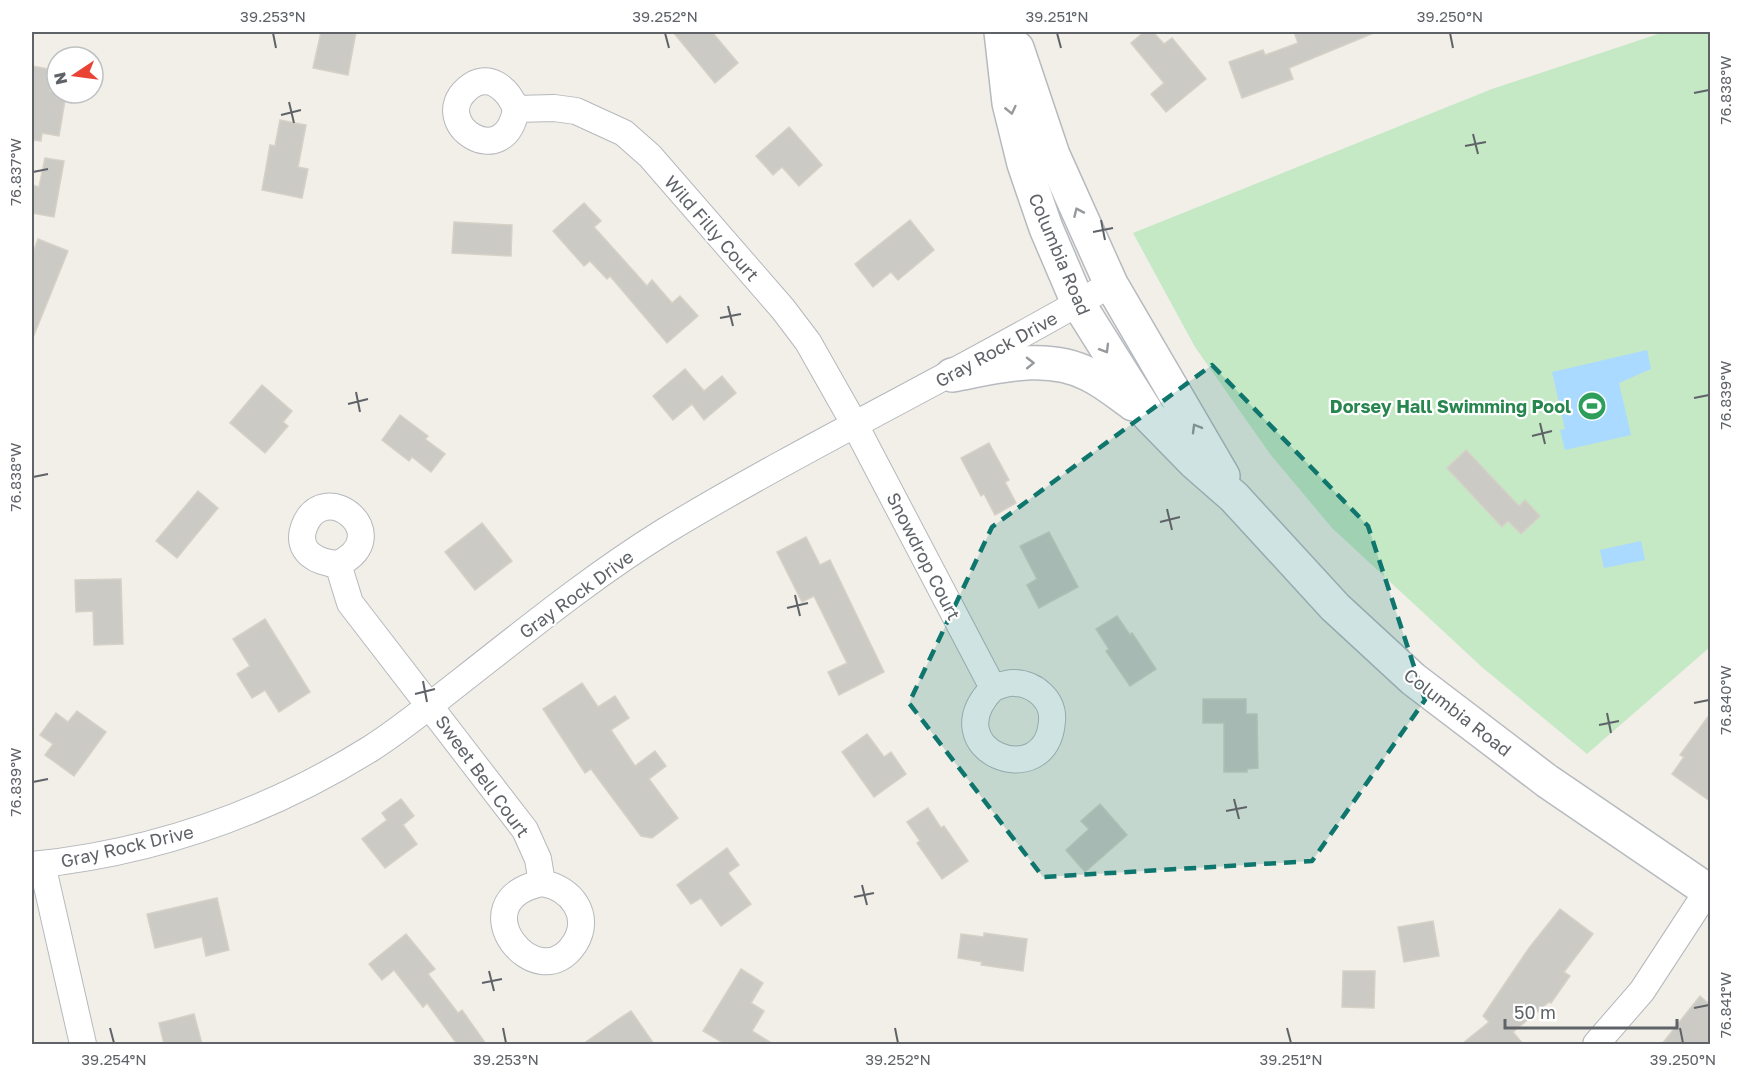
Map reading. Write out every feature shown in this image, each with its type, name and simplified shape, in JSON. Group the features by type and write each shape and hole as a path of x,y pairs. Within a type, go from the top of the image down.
{"street":[{"name":"Columbia Road","path":"1001,32 1009,103 1024,164 1046,228 1078,303 1115,366 1149,416 1194,462 1234,497 1335,607 1413,679 1547,781 1709,891"},
{"name":"Columbia Road","path":"1012,32 1053,155 1111,284 1234,497"},
{"name":"Wild Filly Court","path":"516,109 554,108 576,111 624,133 650,156 800,331 855,425"},
{"name":"Gray Rock Drive","path":"37,865 99,855 173,838 225,821 319,778 372,748 431,705 591,579 704,509 855,425 952,375 1111,284"},
{"path":"952,375 1024,363 1064,366 1088,374 1149,416"},
{"name":"Snowdrop Court","path":"855,425 993,688"},
{"name":"Sweet Bell Court","path":"338,564 350,603 431,705 525,830 538,859 542,883"},
{"path":"37,865 83,1044"},
{"path":"1596,1044 1642,991 1709,891"}],"highlighted area":[{"path":"1212,365 1368,526 1425,700 1312,861 1043,877 909,703 992,527"}],"green space":[{"path":"1664,32 1710,32 1710,647 1587,754 1483,668 1332,528 1270,454 1195,347 1133,233 1492,89"}],"water":[{"name":"Dorsey Hall Swimming Pool","path":"1647,350 1651,369 1619,383 1631,435 1565,450 1560,430 1565,429 1552,372"},
{"path":"1641,541 1645,560 1604,568 1600,550"}],"building":[{"path":"321,32 356,32 348,75 313,68"},
{"path":"673,32 712,32 738,63 715,83"},
{"path":"1144,32 1153,32 1164,44 1172,38 1206,79 1166,112 1151,94 1164,83 1131,43"},
{"path":"1294,32 1376,32 1289,68 1293,79 1242,98 1229,62 1263,50 1265,55 1298,43"},
{"path":"32,66 45,68 45,105 64,105 59,136 42,133 41,141 32,140"},
{"path":"280,120 306,125 298,167 308,169 302,198 262,190 270,145 275,146"},
{"path":"789,127 822,165 799,186 782,167 773,175 756,156"},
{"path":"45,158 64,161 54,217 32,213 32,185 39,187"},
{"path":"584,203 601,221 594,227 647,286 652,280 672,303 680,296 698,316 667,343 610,276 607,279 590,261 584,266 553,231"},
{"path":"910,220 934,250 898,280 891,272 873,287 855,264"},
{"path":"454,222 512,225 511,256 452,253"},
{"path":"38,239 68,251 32,340 32,255"},
{"path":"685,369 704,391 722,376 736,393 704,420 692,404 673,420 653,396"},
{"path":"262,385 292,411 283,422 288,426 265,453 230,423"},
{"path":"400,415 428,436 425,439 445,454 431,472 412,457 409,461 382,440"},
{"path":"989,443 1009,480 1005,482 1016,503 995,515 984,494 981,496 961,458"},
{"path":"1466,450 1519,506 1525,500 1540,516 1521,534 1508,521 1502,527 1447,468"},
{"path":"198,491 218,508 177,558 156,541"},
{"path":"482,523 512,561 475,590 445,552"},
{"path":"1049,532 1078,587 1039,608 1027,585 1037,579 1020,546"},
{"path":"806,537 820,565 830,560 884,672 839,695 828,672 847,663 814,596 802,602 777,552"},
{"path":"121,579 123,644 94,645 93,611 76,612 75,580"},
{"path":"1117,616 1130,635 1132,633 1156,669 1130,686 1106,651 1109,649 1096,629"},
{"path":"265,619 310,692 279,712 265,690 252,698 237,674 250,666 233,639"},
{"path":"582,683 598,707 615,696 629,718 611,730 635,766 655,751 666,766 649,779 678,818 652,838 641,836 591,769 585,773 543,709"},
{"path":"1203,699 1246,699 1246,714 1257,714 1258,768 1247,769 1247,772 1224,772 1224,723 1203,723"},
{"path":"77,711 106,732 74,776 45,755 53,744 40,735 56,713 68,722"},
{"path":"1710,714 1710,801 1672,774 1684,757 1680,755"},
{"path":"867,734 884,757 891,752 906,774 874,797 842,752"},
{"path":"401,799 414,816 403,825 417,844 385,868 362,839 387,820 382,813"},
{"path":"1100,804 1127,835 1085,872 1066,850 1089,829 1081,821"},
{"path":"928,808 941,828 944,826 968,861 942,879 917,843 920,841 907,822"},
{"path":"727,848 739,865 728,873 751,904 721,926 701,898 691,904 677,885"},
{"path":"217,898 229,950 206,956 202,937 155,948 147,914"},
{"path":"1560,909 1593,934 1564,972 1570,976 1551,1003 1549,1002 1513,1032 1523,1044 1462,1044 1489,1022 1483,1016 1529,948"},
{"path":"1433,921 1439,956 1404,962 1398,927"},
{"path":"984,933 1027,939 1023,971 981,965 982,962 958,958 961,934 984,937"},
{"path":"406,934 435,969 428,974 458,1013 462,1010 486,1044 457,1044 427,1003 423,1007 394,970 382,980 369,964"},
{"path":"741,969 763,983 751,1003 764,1011 752,1031 773,1044 725,1044 703,1031"},
{"path":"1343,971 1375,971 1374,1008 1342,1007"},
{"path":"1700,996 1710,1005 1710,1044 1662,1044"},
{"path":"631,1011 654,1044 583,1044 620,1018"},
{"path":"194,1014 202,1044 164,1044 159,1023"}],"place":[{"name":"Dorsey Hall Swimming Pool","path":"1592,406"}]}
